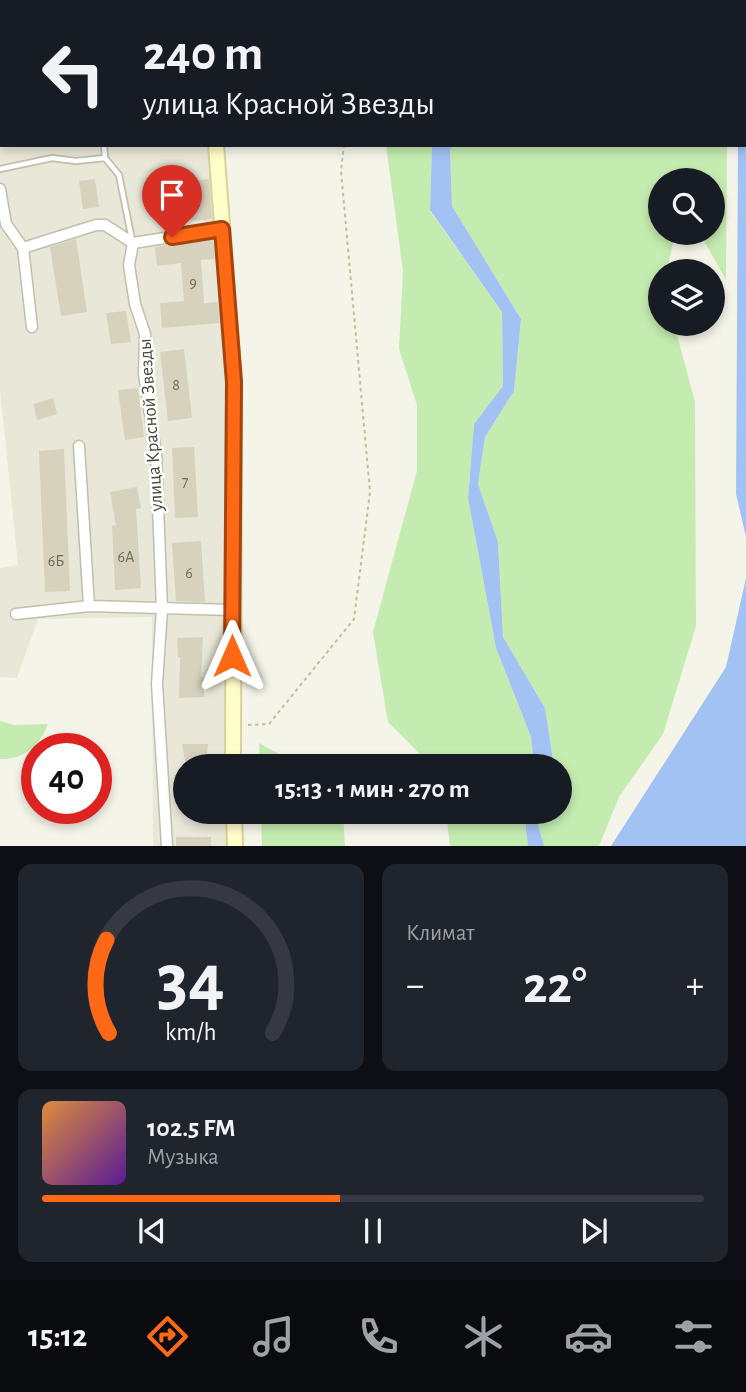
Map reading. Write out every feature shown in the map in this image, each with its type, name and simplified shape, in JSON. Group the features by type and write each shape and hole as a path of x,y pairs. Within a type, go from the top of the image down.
{"street":[{"path":"216,147 234,382 233,754"},
{"path":"0,189 6,224 23,248 32,327"},
{"path":"23,248 96,225 118,231 133,243 222,229"},
{"name":"улица Красной Звезды","path":"133,243 129,265 135,304 145,334 144,374 151,404 156,454 162,609 157,684 167,846"},
{"path":"79,446 89,606"},
{"path":"16,614 89,606 232,610"},
{"path":"234,824 235,846"}],"lane":[{"path":"104,147 105,158 119,175 133,243"},
{"path":"0,169 52,158 76,161 105,158"}],"path":[{"path":"233,726 269,724 354,619 370,492 341,171 344,147"}],"shaded area":[{"path":"0,147 215,147 233,372 225,617 227,754 173,754 173,824 228,824 229,846 153,846 152,617 38,619 17,678 0,677 0,568 18,565 0,389"}],"green space":[{"path":"386,147 432,147 430,211 502,312 503,386 474,424 468,498 496,648 531,737 533,754 420,754 388,722 373,632 417,471 417,405 399,349 403,271"},
{"path":"452,147 727,147 726,280 725,259 714,259 706,245 725,245 725,168 648,168 648,245 672,245 670,259 648,259 648,336 677,336 695,402 696,626 663,734 619,797 599,846 544,846 538,824 572,824 572,754 552,754 545,708 503,637 498,542 478,484 485,437 514,391 521,319 452,206"},
{"path":"0,721 14,725 48,724 43,733 21,733 21,755 0,759"},
{"path":"259,743 279,754 259,754"},
{"path":"261,824 344,824 345,846 262,846"},
{"path":"447,824 525,824 528,846 450,846"}],"water":[{"path":"432,147 452,147 452,206 521,319 514,391 485,437 478,484 498,542 503,637 545,708 552,754 533,754 531,737 496,648 468,498 474,424 503,386 502,312 430,210"},
{"path":"738,147 746,147 746,537 736,494"},
{"path":"746,578 746,846 611,846 726,667"},
{"path":"525,824 538,824 544,846 528,846"}],"building":[{"path":"95,179 99,207 83,209 79,181"},
{"path":"209,179 212,219 191,221 187,182"},
{"path":"213,238 215,259 201,260 204,303 218,302 220,323 162,328 160,303 184,301 181,263 157,266 155,247"},
{"path":"76,239 87,312 61,316 50,247"},
{"path":"126,311 131,342 111,344 106,313"},
{"path":"184,349 192,418 168,421 160,352"},
{"path":"138,388 144,437 125,440 118,390"},
{"path":"53,398 57,414 37,420 33,404"},
{"path":"194,447 198,517 175,518 172,448"},
{"path":"64,449 70,591 45,592 39,451"},
{"path":"137,487 141,508 136,509 141,588 115,590 112,526 116,525 110,492"},
{"path":"201,541 205,602 176,601 172,543"},
{"path":"203,637 201,677 204,677 204,697 179,698 180,657 177,638"},
{"path":"182,744 208,744 207,754 184,754"},
{"path":"176,837 211,837 211,846 176,846"}],"route":[{"path":"172,237 222,229 234,382 232,656"}]}
